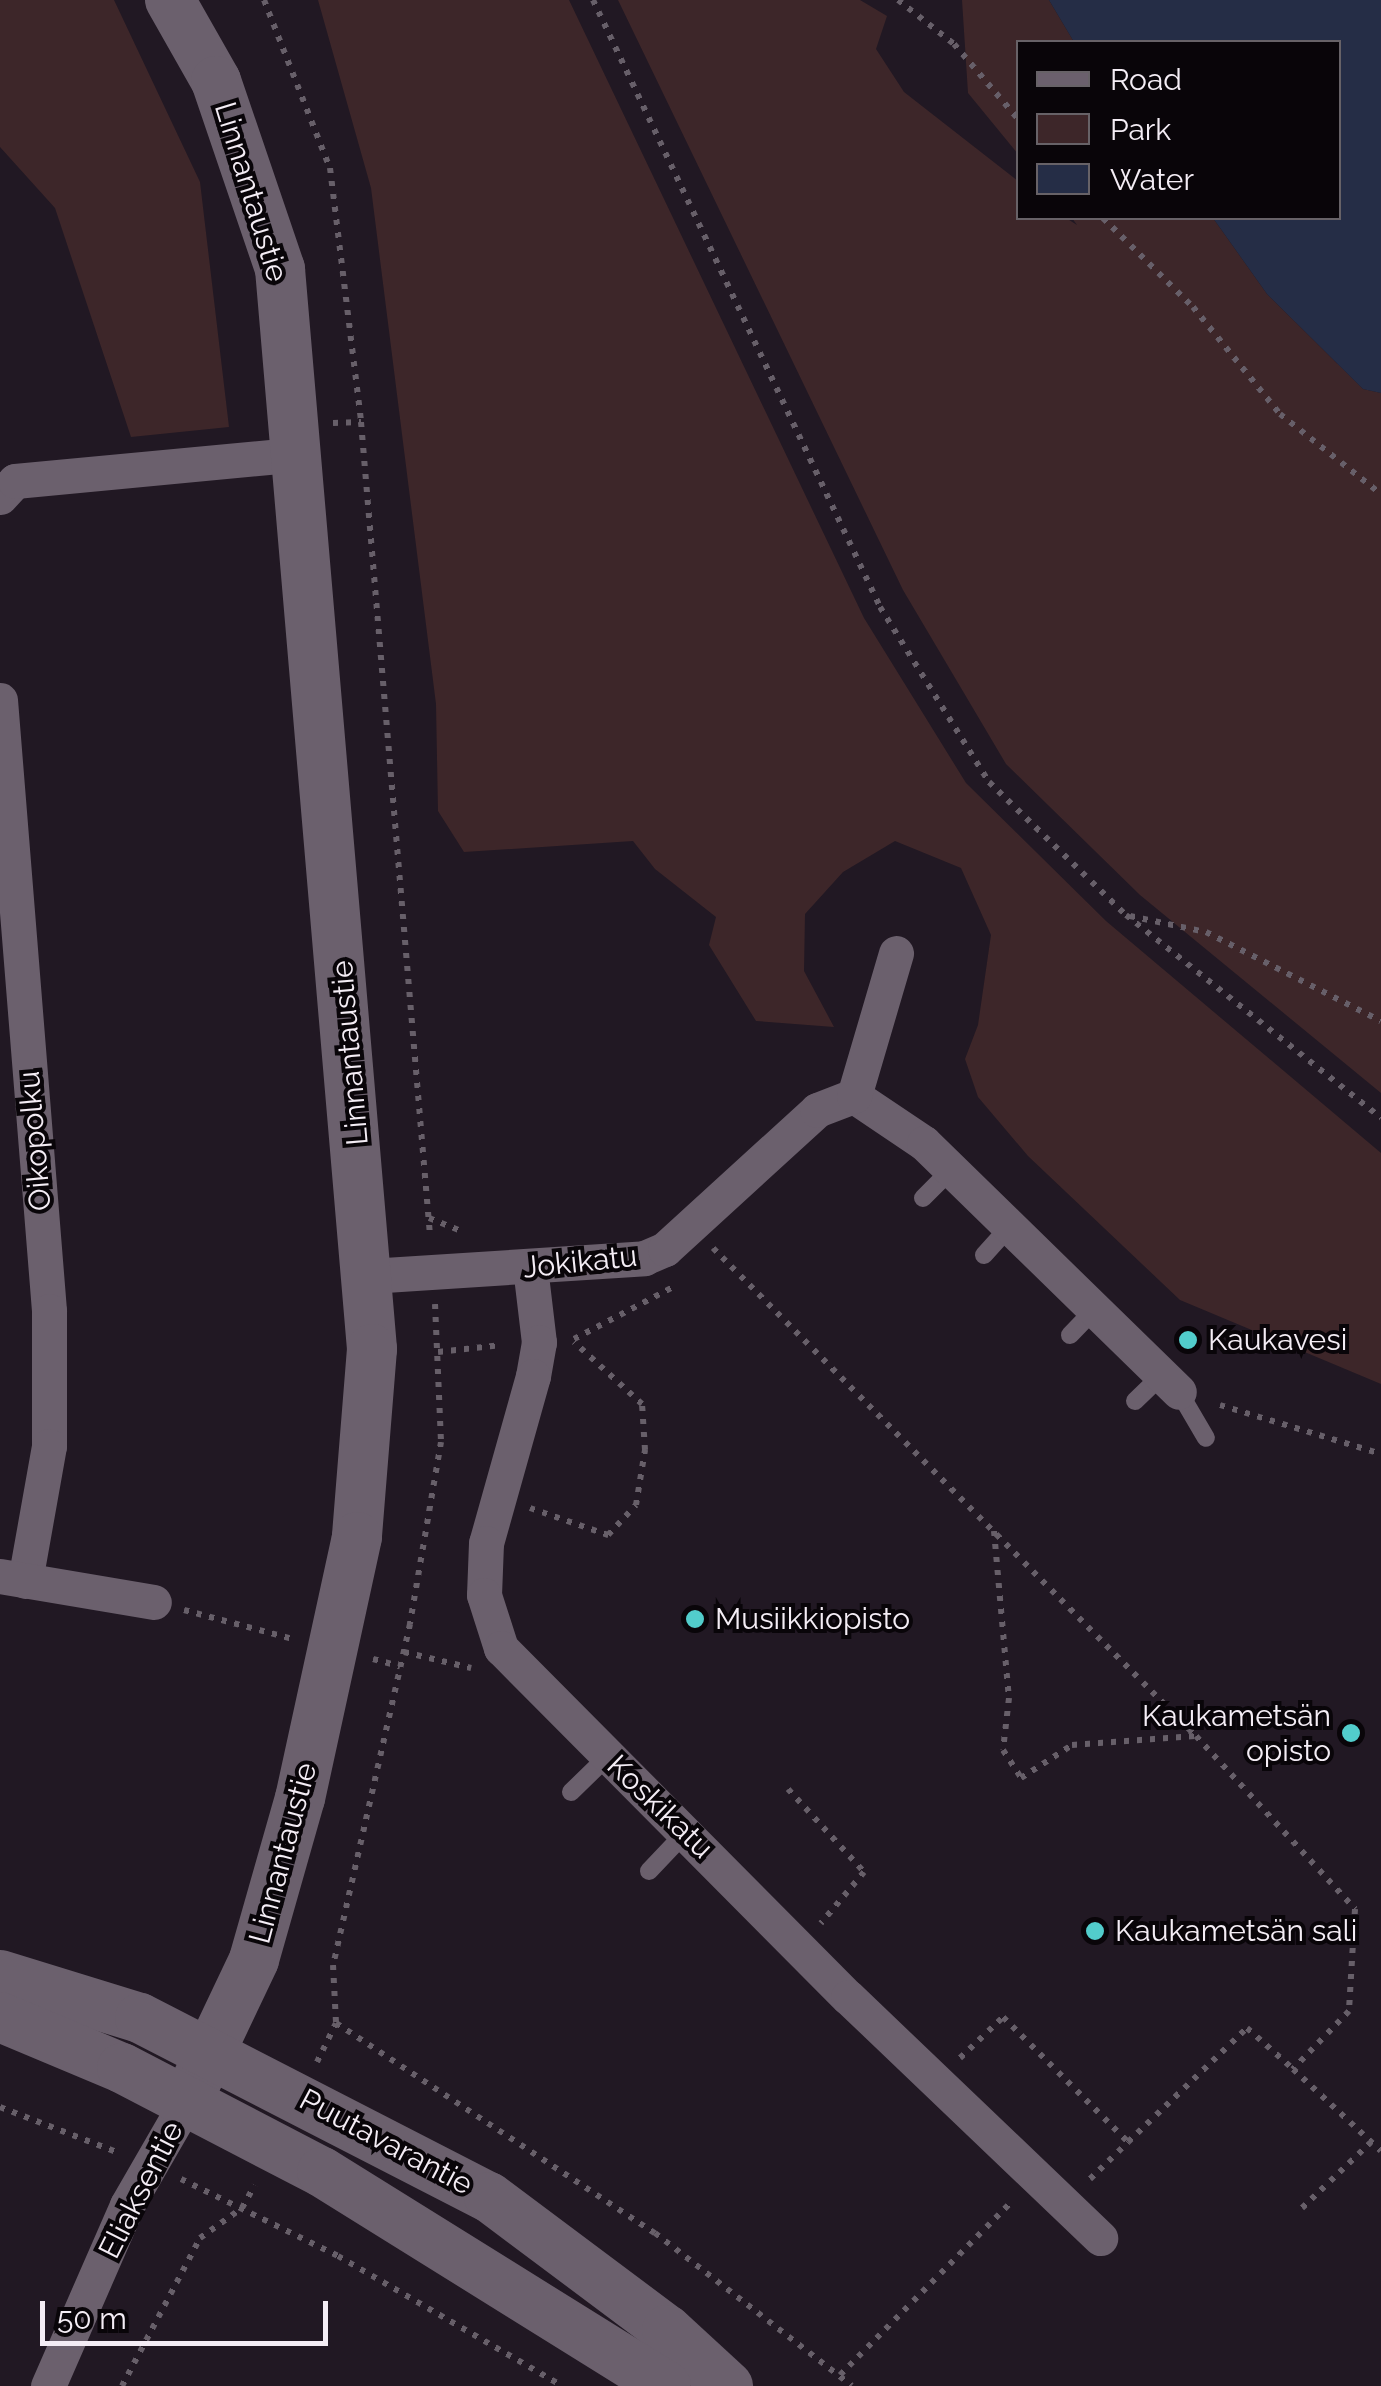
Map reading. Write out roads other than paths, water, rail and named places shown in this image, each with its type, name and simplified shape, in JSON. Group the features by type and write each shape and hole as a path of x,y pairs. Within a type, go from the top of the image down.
{"street":[{"name":"Linnantaustie","path":"170,0 216,81 280,269 300,454 369,1276 368,1423 336,1650 254,1960 186,2103"},
{"path":"0,497 15,481 300,454"},
{"name":"Oikopolku","path":"0,700 48,1311 48,1446 12,1579"},
{"path":"896,953 854,1096 884,1112 1010,1228 1082,1323 1170,1384"},
{"name":"Jokikatu","path":"369,1276 644,1258 665,1249 817,1110 854,1096"},
{"name":"Koskikatu","path":"530,1268 536,1359 496,1496 484,1594 502,1648 936,2082 1100,2238"},
{"path":"12,1579 154,1602"},
{"name":"Puutavarantie","path":"0,1975 140,2018 213,2052 489,2197 666,2330 728,2386"},
{"name":"Puutavarantie","path":"0,2017 276,2148 666,2386"},
{"name":"Eliaksentie","path":"48,2386 128,2205 186,2103"}],"lane":[{"path":"922,1198 951,1170"},
{"path":"984,1255 1010,1228"},
{"path":"1134,1401 1170,1384 1206,1438"},
{"path":"571,1792 608,1756"},
{"path":"649,1871 686,1833"}],"water":[{"path":"1049,0 1381,0 1381,393 1363,389 1267,294 1214,220 1341,220 1341,40 1073,40"}],"place":[{"name":"Kaukavesi","path":"1188,1340"},
{"name":"Musiikkiopisto","path":"695,1619"},
{"name":"Kaukametsän opisto","path":"1351,1733"},
{"name":"Kaukametsän sali","path":"1095,1931"}]}
